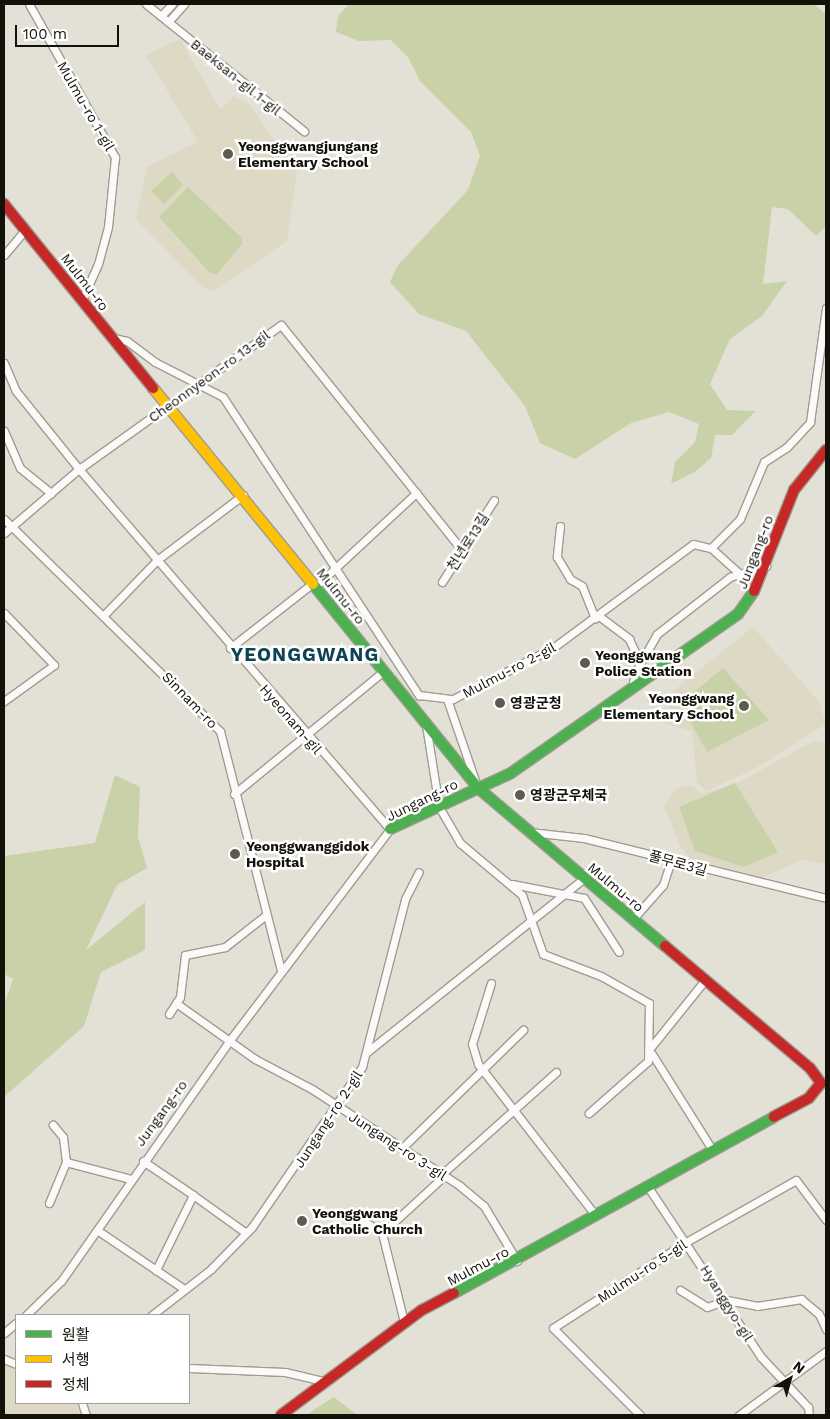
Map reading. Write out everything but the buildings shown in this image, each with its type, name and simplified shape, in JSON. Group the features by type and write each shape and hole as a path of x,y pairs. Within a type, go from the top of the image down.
{"main road":[{"name":"Mulmu-ro","path":"4,204 111,338 169,404 478,788 810,1068 821,1083 809,1098 404,1322 281,1415"},
{"name":"Jungang-ro","path":"390,829 511,773 738,614 752,600 794,490 826,450"}],"street":[{"name":"Mulmu-ro 1-gil","path":"29,4 115,157 108,227 98,264 82,300"},
{"name":"Baeksan-gil 1-gil","path":"146,4 304,131"},
{"path":"161,16 172,4"},
{"path":"168,22 184,4"},
{"path":"4,254 26,230"},
{"path":"740,574 711,548 747,510 752,483 764,462 787,446 810,422 826,308"},
{"name":"Cheonnyeon-ro 13-gil","path":"4,534 79,469 281,325 463,551"},
{"name":"Mulmu-ro 2-gil","path":"111,338 127,341 154,362 200,382 223,397 337,566 419,695 447,699 554,648 693,544 711,548"},
{"name":"Hyeonam-gil","path":"4,363 16,391 79,469 305,735 390,829"},
{"path":"4,431 20,468 51,493"},
{"path":"230,648 337,566 416,493"},
{"path":"103,616 156,560 242,495"},
{"name":"천년로13길","path":"442,582 494,500"},
{"name":"Sinnam-ro","path":"4,518 220,731 234,794 281,971"},
{"path":"560,526 557,557 570,579 582,586 597,617 628,639 640,663"},
{"path":"632,688 640,663 657,634 740,574 766,566"},
{"path":"4,613 54,665 4,701"},
{"path":"234,794 384,671"},
{"path":"447,699 478,788"},
{"path":"425,722 439,806 460,843 512,884 522,895 528,924 543,954 601,976 649,1003 651,1050 713,1151"},
{"name":"Jungang-ro","path":"27,1314 61,1281 130,1179 230,1040 390,829"},
{"name":"풀무로3길","path":"529,832 584,838 670,861 826,898"},
{"path":"633,919 664,885 670,861"},
{"name":"Jungang-ro 2-gil","path":"153,1314 246,1233 338,1107 366,1052 405,899 418,872"},
{"path":"366,1052 584,878"},
{"path":"512,884 562,896 584,898 619,952"},
{"path":"168,1014 176,1004 185,955 225,947 266,915"},
{"path":"589,1113 651,1050 705,980"},
{"path":"491,983 472,1044 482,1069 596,1216"},
{"name":"Jungang-ro 3-gil","path":"176,1004 443,1175 484,1206 517,1261"},
{"path":"403,1148 522,1030"},
{"path":"382,1233 556,1072"},
{"path":"49,1203 66,1162 63,1136 53,1125"},
{"path":"66,1162 130,1179"},
{"path":"143,1162 246,1233"},
{"name":"Mulmu-ro 5-gil","path":"640,1415 553,1328 686,1242 796,1180 826,1220"},
{"name":"Hyanggyo-gil","path":"648,1187 727,1300 745,1334 783,1383 808,1406 809,1415"},
{"path":"156,1270 193,1195"},
{"path":"353,1214 382,1233 404,1322"},
{"path":"97,1230 184,1289"},
{"path":"680,1290 707,1307 727,1300 757,1306 802,1299 819,1314 826,1329"},
{"path":"4,1333 15,1324"},
{"path":"739,1415 826,1351"},
{"path":"190,1368 285,1372 327,1382"}],"shaded area":[{"name":"Yeonggwangjungang Elementary School","path":"180,39 220,109 234,96 249,104 297,172 287,241 213,291 202,287 136,219 147,167 198,142 146,55"},
{"name":"Yeonggwang Elementary School","path":"753,627 819,702 826,724 756,768 706,791 697,783 692,731 662,723 669,710 667,696"},
{"path":"814,741 826,742 826,864 802,860 756,880 692,861 681,848 664,806 676,788 692,786 702,794 739,782"},
{"path":"4,1364 15,1368 15,1404 77,1404 80,1415 4,1415"}],"green space":[{"path":"349,4 813,4 826,14 826,227 816,236 788,209 772,207 763,284 787,281 762,316 730,339 710,384 727,410 756,411 732,435 715,435 711,458 696,471 671,484 675,462 695,442 699,424 669,412 631,423 575,459 540,443 525,406 466,331 419,314 390,282 398,265 468,190 480,156 471,132 420,81 408,57 391,40 359,41 336,32 338,16"},
{"path":"172,172 183,185 164,204 151,191"},
{"path":"188,187 241,237 243,243 217,274 210,273 159,217"},
{"path":"723,668 769,720 707,752 680,704"},
{"path":"115,775 140,787 138,837 147,868 117,885 86,950 145,902 145,950 101,972 84,1026 4,1097 4,1005 13,979 4,974 4,856 95,843"},
{"path":"735,783 778,852 744,867 695,851 679,807"},
{"path":"334,1397 357,1415 307,1415 315,1409"}],"traffic: fast":[{"path":"313,584 478,788 665,946"},
{"path":"390,829 511,773 738,614 754,591"},
{"path":"454,1293 774,1117"}],"traffic: slow":[{"path":"153,388 313,584"}],"traffic: jam":[{"path":"4,204 153,388"},
{"path":"754,591 794,490 826,450"},
{"path":"665,946 810,1068 821,1083 809,1098 774,1117"},
{"path":"281,1415 422,1310 454,1293"}],"place":[{"name":"Yeonggwangjungang Elementary School","path":"228,154"},
{"name":"Yeonggwang Police Station","path":"585,663"},
{"name":"영광군청","path":"500,703"},
{"name":"Yeonggwang Elementary School","path":"744,706"},
{"name":"영광군우체국","path":"520,795"},
{"name":"Yeonggwanggidok Hospital","path":"235,854"},
{"name":"Yeonggwang Catholic Church","path":"302,1221"}],"district":[{"name":"YEONGGWANG","path":"305,655"}]}
